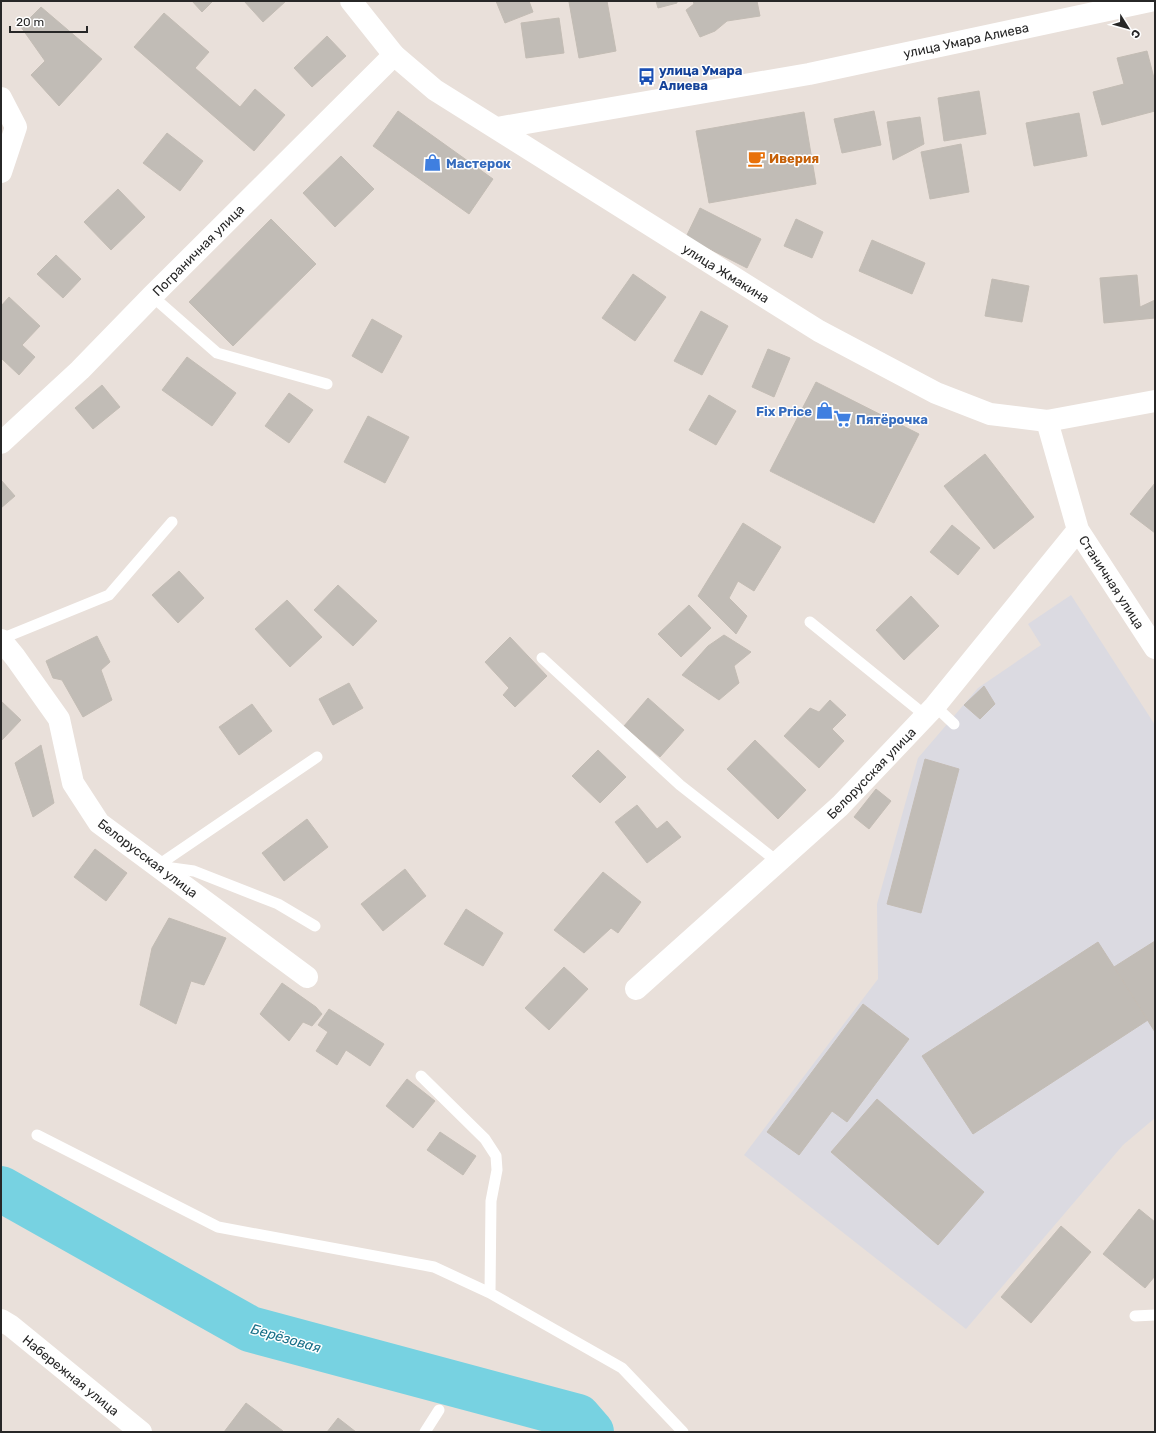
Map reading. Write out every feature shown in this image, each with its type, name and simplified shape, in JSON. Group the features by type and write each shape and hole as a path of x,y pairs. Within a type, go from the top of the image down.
{"street":[{"name":"улица Жмакина","path":"351,1 394,55 435,90 819,331 936,393 990,414 1047,421 1155,401"},
{"name":"улица Умара Алиева","path":"497,128 809,74 1150,1"},
{"name":"Пограничная улица","path":"1,444 80,370 152,296 394,55"},
{"path":"1,98 16,127 1,172"},
{"name":"Станичная улица","path":"1047,421 1078,530 1155,648"},
{"name":"Белорусская улица","path":"636,989 840,806 930,711 1078,530"},
{"name":"Белорусская улица","path":"1,640 15,657 59,719 73,783 98,823 307,977"},
{"name":"Набережная улица","path":"1,1320 11,1326 141,1432"}],"lane":[{"path":"152,296 217,353 327,384"},
{"path":"1,640 109,595 172,522"},
{"path":"810,622 930,711 954,724"},
{"path":"542,658 680,785 778,862"},
{"path":"157,866 317,757"},
{"path":"157,866 194,871 278,904 316,926"},
{"path":"421,1076 485,1139 496,1156 496,1170 492,1200 490,1293"},
{"path":"37,1135 218,1227 434,1267 490,1293 622,1368 683,1432"},
{"path":"1135,1316 1155,1315"},
{"path":"426,1432 440,1410"}],"shaded area":[{"path":"1071,595 1155,725 1155,1118 1123,1145 966,1329 744,1155 878,979 877,904 918,758 978,688 1041,645 1028,624"}],"building":[{"path":"192,1 213,1 202,12"},
{"path":"244,1 286,1 263,22"},
{"path":"496,1 529,1 533,12 505,23"},
{"path":"607,1 616,51 579,58 569,2"},
{"path":"656,1 677,1 677,3 658,8"},
{"path":"693,1 757,1 760,16 727,21 715,31 700,37 686,10 694,4"},
{"path":"41,7 102,59 59,106 31,75 45,61 21,27"},
{"path":"164,13 209,52 195,68 240,107 255,89 285,115 254,151 134,47"},
{"path":"559,18 564,53 526,58 521,23"},
{"path":"327,36 346,56 312,87 294,68"},
{"path":"1147,51 1155,82 1155,111 1102,125 1093,92 1124,84 1117,58"},
{"path":"979,91 986,134 944,141 938,98"},
{"name":"Мастерок","path":"398,111 493,179 469,214 373,146"},
{"path":"874,111 881,145 842,153 834,119"},
{"name":"Иверия","path":"804,112 816,184 709,203 696,131"},
{"path":"1079,113 1087,156 1034,166 1026,123"},
{"path":"920,117 924,144 893,160 887,122"},
{"path":"167,133 203,161 180,191 143,163"},
{"path":"961,144 969,192 930,199 921,152"},
{"path":"341,156 374,189 335,227 303,193"},
{"path":"118,189 145,217 111,250 84,222"},
{"path":"700,208 761,239 747,268 686,237"},
{"path":"271,219 316,264 233,346 189,302"},
{"path":"796,219 823,232 812,258 784,246"},
{"path":"872,240 925,263 912,294 859,271"},
{"path":"56,255 81,279 63,298 37,274"},
{"path":"633,274 666,297 635,341 602,318"},
{"path":"1137,275 1140,307 1155,300 1155,318 1104,323 1100,278"},
{"path":"992,279 1029,286 1022,322 985,316"},
{"path":"9,297 40,326 22,345 35,357 19,375 1,358 1,306"},
{"path":"701,311 728,326 702,375 674,361"},
{"path":"372,319 402,336 382,373 352,356"},
{"path":"768,349 790,358 774,397 752,387"},
{"path":"187,357 236,393 212,426 162,390"},
{"path":"816,382 919,434 874,523 770,471"},
{"path":"102,385 120,407 93,429 75,408"},
{"path":"289,393 313,410 289,443 265,426"},
{"path":"709,395 736,411 716,445 689,430"},
{"path":"368,416 409,437 385,483 344,462"},
{"path":"985,454 1034,517 994,549 944,486"},
{"path":"1,480 15,496 1,508"},
{"path":"1155,483 1155,533 1130,514"},
{"path":"743,523 781,547 754,591 738,581 729,598 747,616 736,634 698,596"},
{"path":"952,525 980,548 958,575 930,552"},
{"path":"179,571 204,598 178,623 152,595"},
{"path":"338,585 377,621 353,646 314,610"},
{"path":"911,596 939,626 904,660 876,630"},
{"path":"287,600 322,637 290,667 255,629"},
{"path":"689,605 711,628 681,657 658,634"},
{"path":"724,635 751,652 734,666 739,683 719,700 682,675 708,646"},
{"path":"97,636 110,662 101,670 112,700 83,717 62,680 53,678 46,661"},
{"path":"510,637 547,676 515,707 503,695 509,688 485,662"},
{"path":"349,683 363,708 333,725 319,699"},
{"path":"984,686 995,704 980,719 964,705"},
{"path":"648,698 684,730 660,757 624,726"},
{"path":"830,700 846,715 832,729 844,741 819,768 784,736 810,708 819,712"},
{"path":"1,701 21,720 1,741"},
{"path":"252,704 272,731 239,755 219,727"},
{"path":"755,740 806,790 778,819 727,769"},
{"path":"41,745 54,803 33,817 15,763"},
{"path":"598,750 626,777 600,803 572,776"},
{"path":"925,759 959,769 921,913 887,904"},
{"path":"876,789 891,801 869,829 854,817"},
{"path":"637,805 657,829 667,821 681,837 647,863 615,822"},
{"path":"307,819 328,847 284,881 262,853"},
{"path":"95,849 127,873 106,901 74,877"},
{"path":"405,869 426,896 383,931 361,904"},
{"path":"603,872 641,902 618,933 611,928 584,953 554,930"},
{"path":"466,909 503,933 483,966 444,944"},
{"path":"169,918 226,938 204,985 191,981 176,1024 140,1005 152,948"},
{"path":"1155,941 1155,1032 1114,967"},
{"path":"1098,942 1148,1020 973,1134 922,1056"},
{"path":"564,967 588,989 549,1030 525,1008"},
{"path":"282,983 316,1007 322,1014 312,1026 303,1022 289,1041 260,1014"},
{"path":"863,1004 909,1039 847,1122 832,1111 799,1155 767,1132"},
{"path":"329,1009 384,1044 370,1066 346,1050 337,1065 316,1051 328,1032 318,1025"},
{"path":"407,1079 435,1101 413,1128 386,1106"},
{"path":"877,1099 984,1192 938,1245 831,1152"},
{"path":"440,1132 476,1156 463,1175 427,1150"},
{"path":"1139,1209 1155,1222 1155,1276 1145,1288 1103,1254"},
{"path":"1061,1226 1091,1252 1031,1323 1001,1297"},
{"path":"246,1403 283,1431 224,1432"},
{"path":"338,1418 356,1432 327,1432"}],"waterway":[{"name":"Берёзовая","path":"1,1189 250,1329 578,1417 591,1432"}],"place":[{"name":"улица Умара Алиева","path":"646,77"},
{"name":"Иверия","path":"756,158"},
{"name":"Мастерок","path":"433,163"},
{"name":"Fix Price","path":"825,411"},
{"name":"Пятёрочка","path":"843,419"}]}
